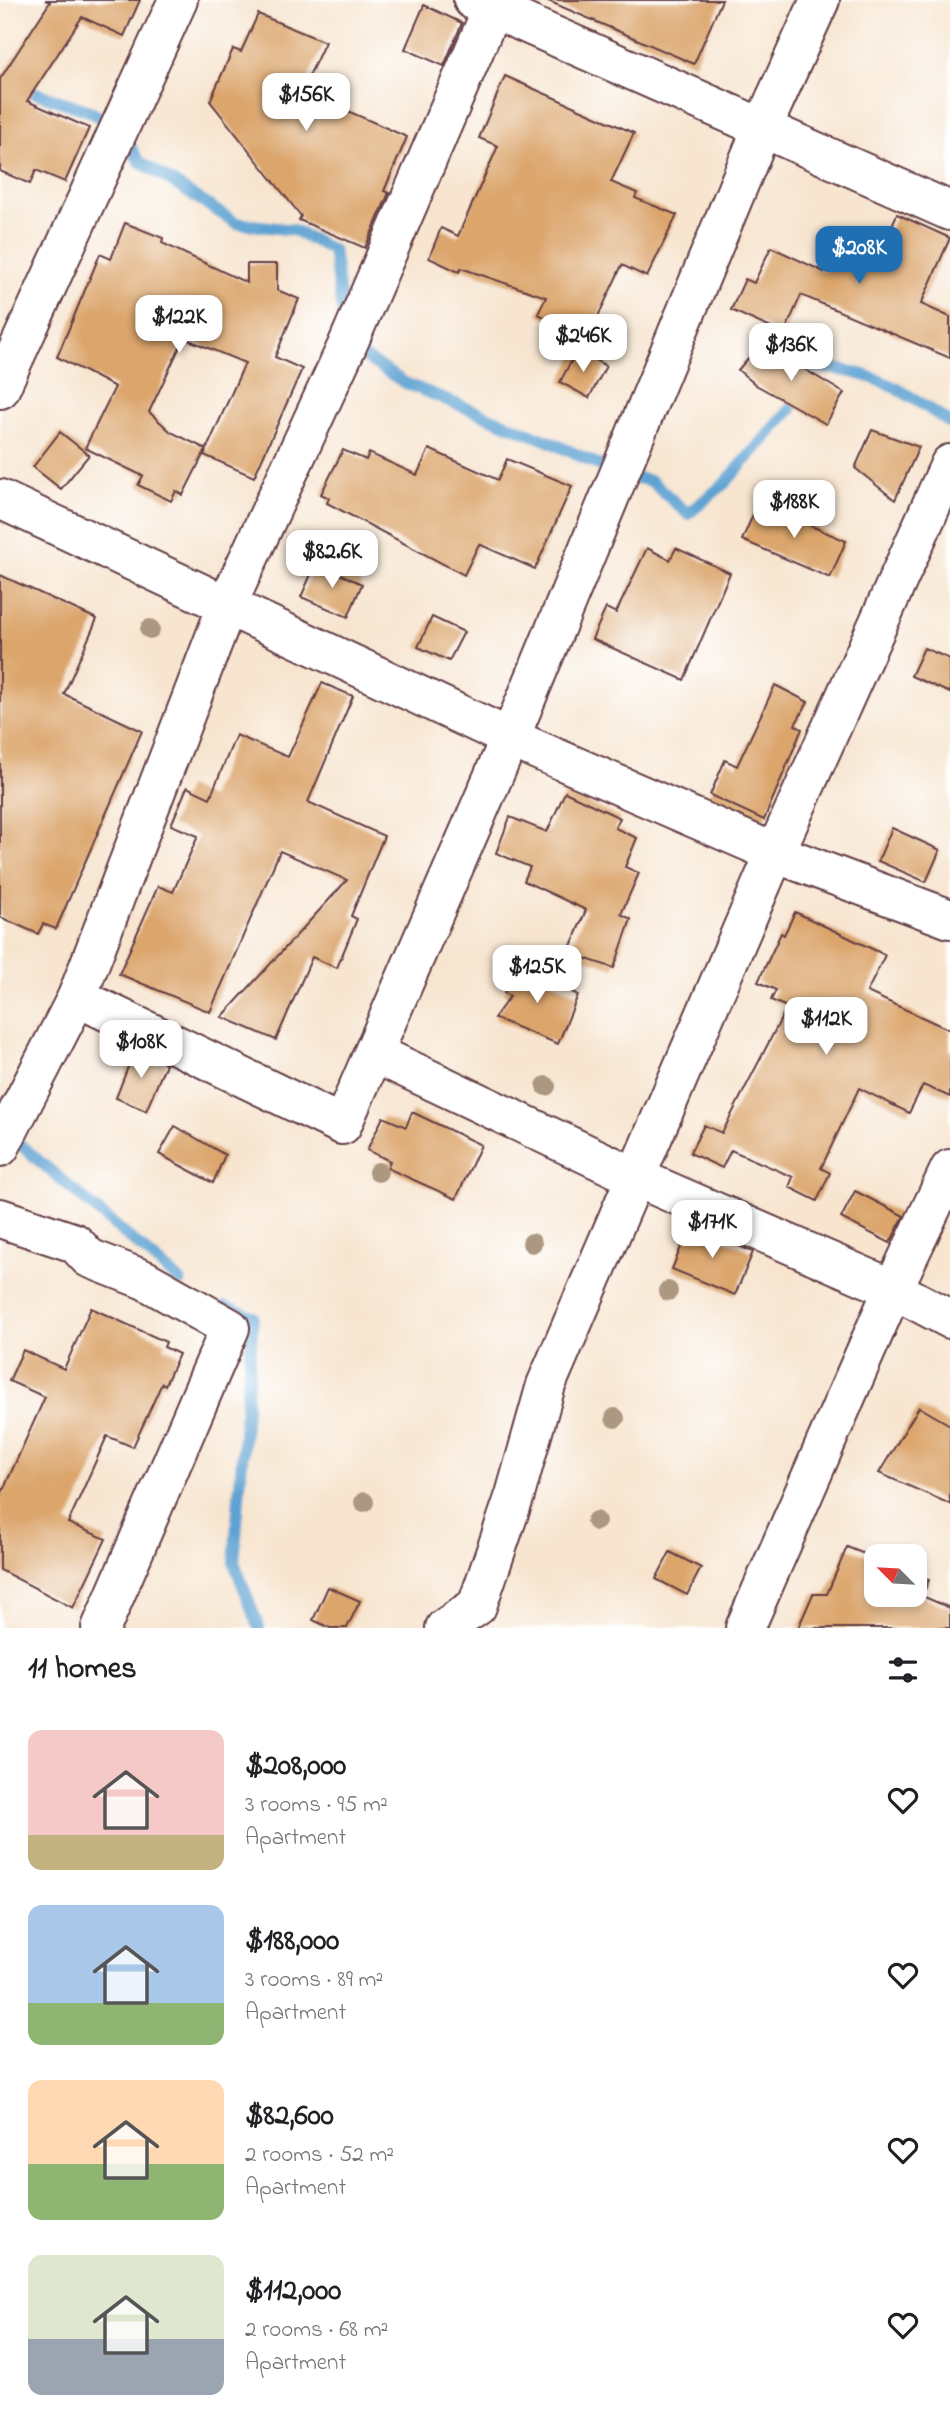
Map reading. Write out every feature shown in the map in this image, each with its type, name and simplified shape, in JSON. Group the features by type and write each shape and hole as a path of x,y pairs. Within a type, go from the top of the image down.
{"street":[{"path":"0,389 178,0"},
{"path":"77,997 342,1125 510,738 763,126 820,0"},
{"path":"0,1147 77,997 228,603 347,346 487,3 950,211"},
{"path":"445,1628 477,1606 514,1496 546,1385 775,853 950,464"},
{"path":"0,499 228,603 510,738 775,853 950,919"},
{"path":"374,1053 635,1177 893,1289 950,1319"},
{"path":"745,1628 893,1289 950,1169"},
{"path":"0,1218 75,1243 89,1258 145,1280 230,1328 101,1628"}],"building":[{"path":"45,0 140,0 124,36 82,17 27,101 89,128 65,182 36,170 30,184 0,171 0,79 50,2"},
{"path":"546,0 722,0 694,64"},
{"path":"424,5 462,23 444,66 405,49"},
{"path":"258,14 325,42 302,91 407,137 384,191 389,193 365,248 299,220 301,216 210,101 233,49 241,52"},
{"path":"505,76 634,133 611,182 637,193 635,198 677,215 647,277 622,265 588,338 538,314 546,297 461,268 459,272 429,258 441,228 458,236 498,146 479,138"},
{"path":"897,214 950,238 921,304 950,317 950,358 801,295 784,334 731,310 745,279 754,283 771,247 824,272 834,251 843,256 852,237 881,250"},
{"path":"125,223 163,238 162,243 247,283 247,264 277,264 277,290 299,299 275,357 302,369 254,477 204,455 245,363 184,338 149,412 171,432 206,449 183,495 176,491 171,501 138,485 143,476 85,448 115,387 57,357 100,254 111,259"},
{"path":"761,343 844,393 826,424 756,385 738,370"},
{"path":"577,350 606,366 589,398 560,382"},
{"path":"872,430 919,447 895,500 855,468"},
{"path":"60,432 89,455 61,489 33,467"},
{"path":"429,449 498,480 507,459 572,486 535,569 479,544 464,575 327,503 329,498 321,494 343,450 366,460 369,453 417,475"},
{"path":"758,503 846,541 830,578 742,540"},
{"path":"647,548 670,560 676,548 730,573 684,680 592,639 606,608 616,613"},
{"path":"316,563 362,584 348,617 301,597"},
{"path":"0,575 97,619 64,694 142,731 56,929 43,924 38,934 0,917"},
{"path":"432,617 464,632 449,661 418,647"},
{"path":"924,648 950,659 950,693 911,676"},
{"path":"322,683 353,696 308,802 384,836 351,916 357,919 337,968 312,957 276,1040 222,1017 347,880 280,851 210,1012 119,974 158,886 173,892 198,836 171,825 187,787 210,798 236,735 288,757"},
{"path":"775,685 808,702 795,725 802,729 764,820 710,795 725,760 737,766"},
{"path":"565,792 620,818 615,828 637,838 625,867 639,873 621,914 631,919 614,968 568,953 586,910 524,881 530,867 496,853 510,817 547,832"},
{"path":"892,828 940,850 926,882 878,861"},
{"path":"795,912 885,955 867,992 950,1030 950,1097 923,1085 909,1113 859,1088 821,1168 830,1173 817,1201 789,1187 793,1177 731,1150 722,1168 690,1153 704,1125 722,1133 787,1007 771,1000 776,990 758,982 781,933 784,935"},
{"path":"518,964 578,995 558,1044 494,1018 510,996 504,993"},
{"path":"135,1049 166,1064 146,1111 116,1098"},
{"path":"412,1112 481,1145 456,1199 387,1168 390,1161 367,1150 383,1117 406,1127"},
{"path":"175,1126 225,1155 213,1183 159,1154"},
{"path":"855,1191 904,1216 890,1243 841,1218"},
{"path":"690,1225 753,1252 735,1295 672,1269"},
{"path":"91,1308 166,1342 164,1347 179,1354 165,1385 162,1383 133,1447 107,1436 68,1523 106,1539 73,1608 0,1570 0,1497 45,1397 9,1381 23,1350 64,1369"},
{"path":"919,1407 950,1425 950,1504 879,1473"},
{"path":"847,1547 864,1554 864,1607 927,1607 928,1599 950,1608 950,1628 798,1628 813,1594 827,1594"},
{"path":"670,1552 701,1568 687,1595 656,1579"},
{"path":"328,1587 360,1601 347,1628 330,1628 313,1620"}],"waterway":[{"path":"0,81 87,110 119,128 139,161 236,223 293,230 333,250 344,323"},
{"path":"352,349 405,383 548,441 618,474 651,481 688,514 725,483 791,409 810,366 852,372 885,383 950,423"},
{"path":"10,1136 180,1281"},
{"path":"225,1307 253,1317 234,1562 259,1628"}]}
